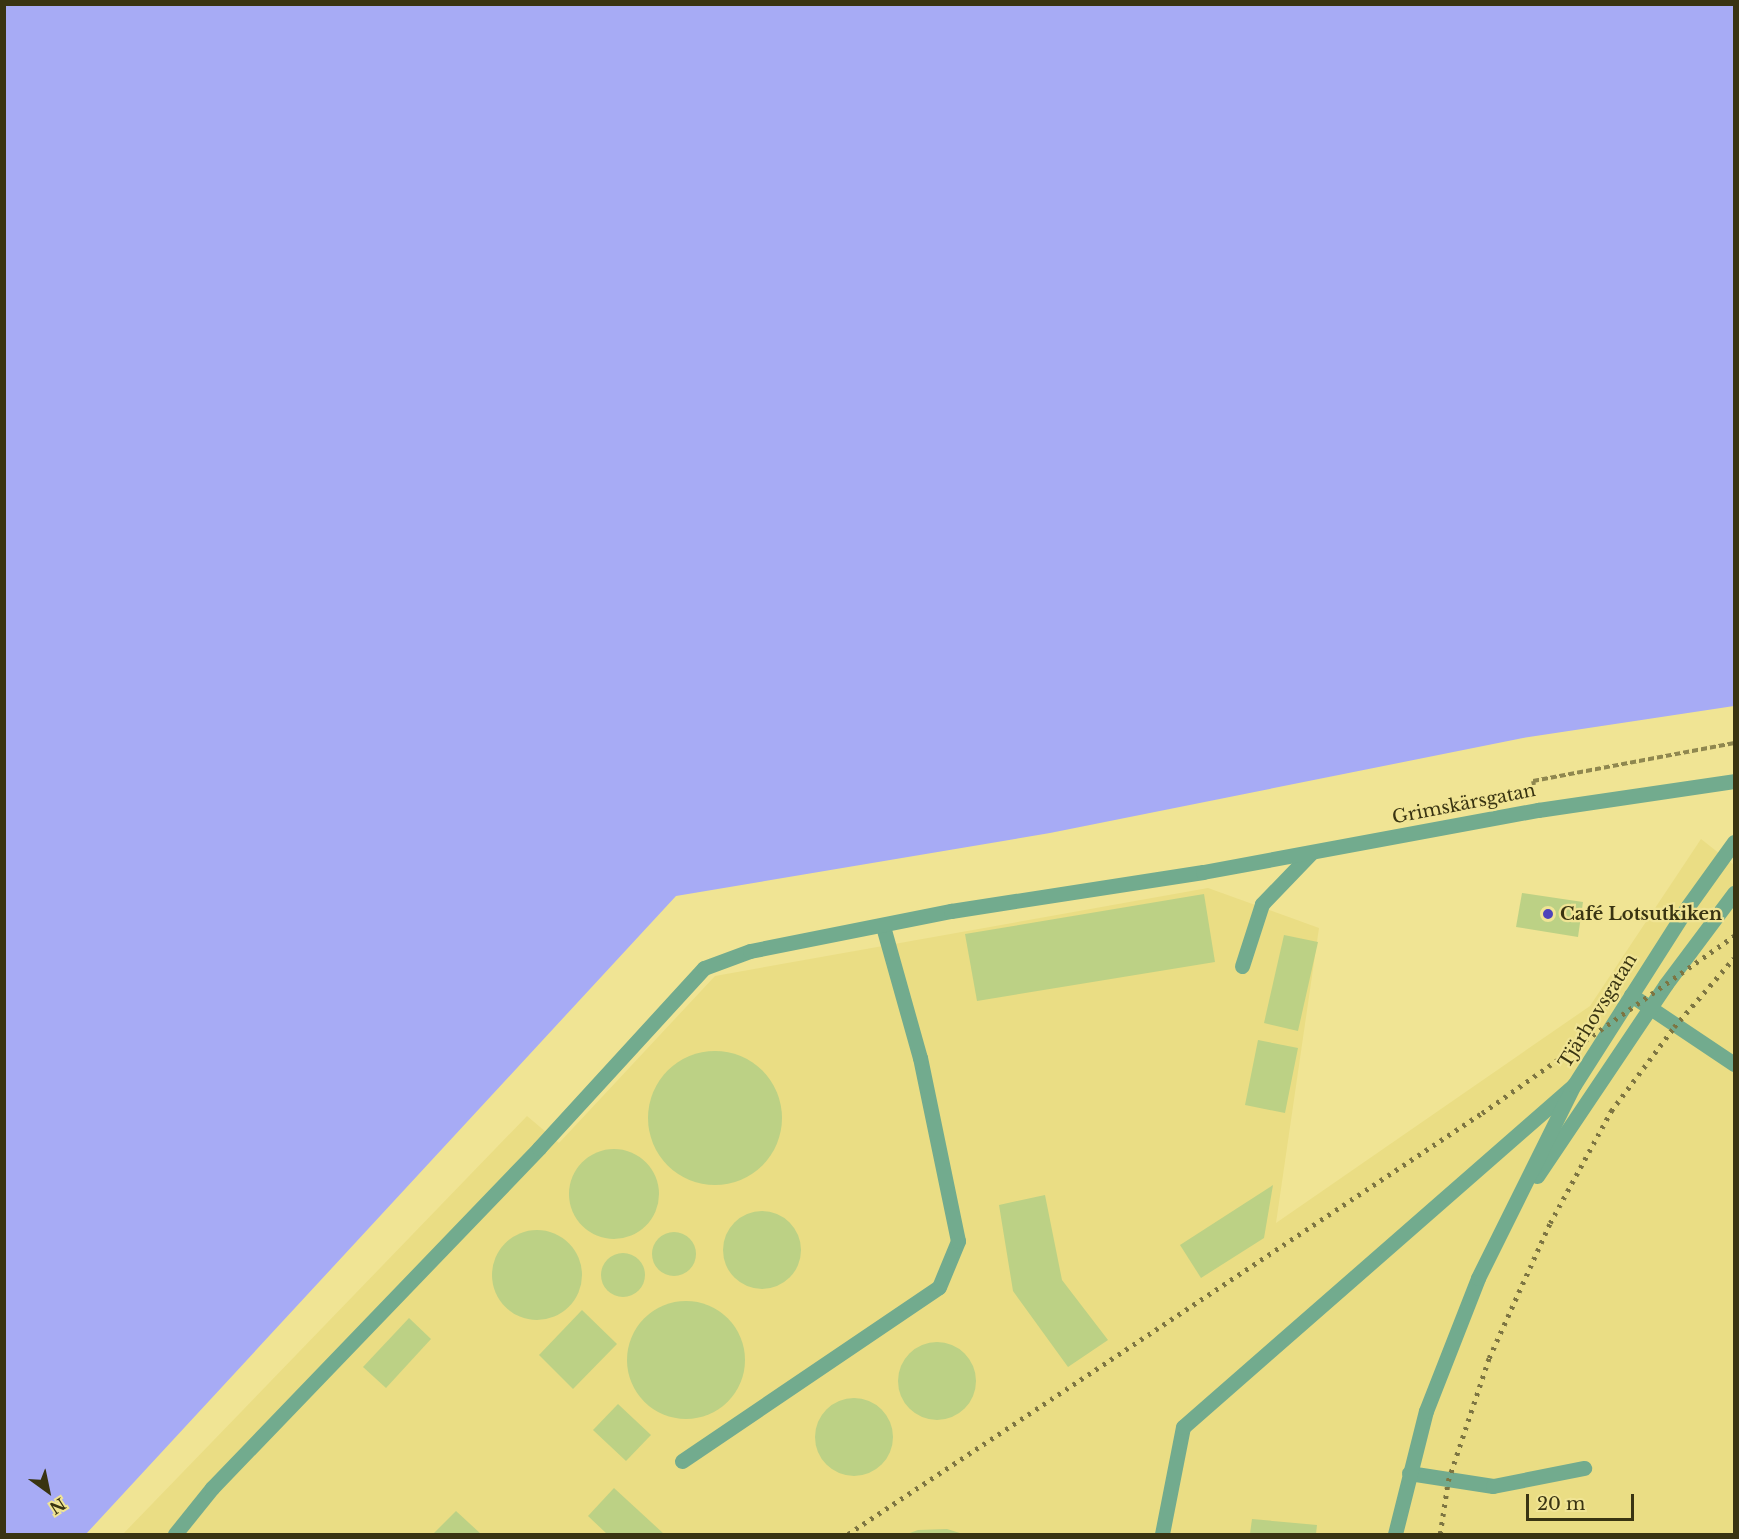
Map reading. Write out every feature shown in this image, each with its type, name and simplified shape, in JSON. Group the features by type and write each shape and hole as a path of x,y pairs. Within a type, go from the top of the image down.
{"street":[{"name":"Grimskärsgatan","path":"175,1534 212,1488 539,1148 704,968 750,951 951,911 1203,872 1538,810 1734,781"},
{"name":"Tjärhovsgatan","path":"1395,1534 1409,1473 1450,1342 1574,1085 1631,995 1734,842"},
{"path":"1242,966 1262,904 1311,853"},
{"name":"Tjärhovsgatan","path":"1513,1210 1649,1008 1734,893"},
{"path":"682,1461 939,1287 958,1241 920,1058 883,926"},
{"path":"1631,995 1734,1064"},
{"path":"1162,1534 1183,1427 1574,1085"},
{"path":"1409,1473 1493,1486 1584,1468"}],"path":[{"path":"1538,810 1533,781 1734,743"}],"shaded area":[{"path":"1701,839 1734,865 1734,1534 123,1534 527,1116 559,1143 715,976 1208,888 1319,928 1276,1223 1590,1006"}],"water":[{"path":"5,4 1734,5 1734,706 1523,738 1050,833 676,896 86,1534 5,1534"}],"building":[{"path":"1522,893 1583,902 1578,937 1516,927"},
{"path":"1204,894 1215,962 977,1001 965,934"},
{"path":"1284,935 1318,942 1298,1031 1264,1023"},
{"path":"1258,1040 1298,1048 1285,1113 1245,1105"},
{"path":"715,1051 741,1056 762,1071 777,1092 782,1118 777,1144 762,1165 741,1180 715,1185 689,1180 668,1165 653,1144 648,1118 653,1092 668,1071 689,1056"},
{"path":"614,1149 631,1153 646,1162 655,1177 659,1194 655,1211 646,1226 631,1235 614,1239 597,1235 582,1226 573,1211 569,1194 573,1177 582,1162 597,1153"},
{"path":"1273,1185 1264,1238 1201,1278 1180,1245"},
{"path":"1045,1195 1062,1280 1108,1340 1068,1367 1013,1291 999,1205"},
{"path":"762,1211 777,1214 790,1222 798,1235 801,1250 798,1265 790,1278 777,1286 762,1289 747,1286 734,1278 726,1265 723,1250 726,1235 734,1222 747,1214"},
{"path":"537,1230 554,1234 569,1243 578,1258 582,1275 578,1292 569,1307 554,1316 537,1320 520,1316 505,1307 496,1292 492,1275 496,1258 505,1243 520,1234"},
{"path":"674,1232 689,1239 696,1254 689,1269 674,1276 659,1269 652,1254 659,1239"},
{"path":"623,1253 638,1260 645,1275 638,1290 623,1297 608,1290 601,1275 608,1260"},
{"path":"686,1301 709,1305 728,1318 741,1337 745,1360 741,1383 728,1402 709,1415 686,1419 663,1415 644,1402 631,1383 627,1360 631,1337 644,1318 663,1305"},
{"path":"582,1310 617,1344 573,1389 539,1355"},
{"path":"409,1318 431,1339 386,1388 363,1367"},
{"path":"929,1342 945,1342 959,1348 970,1359 976,1373 976,1389 970,1403 959,1414 945,1420 929,1420 915,1414 904,1403 898,1389 898,1373 904,1359 915,1348"},
{"path":"846,1398 862,1398 876,1404 887,1415 893,1429 893,1445 887,1459 876,1470 862,1476 846,1476 832,1470 821,1459 815,1445 815,1429 821,1415 832,1404"},
{"path":"618,1404 651,1435 626,1461 593,1430"},
{"path":"614,1488 664,1534 607,1534 588,1516"},
{"path":"456,1511 481,1534 433,1534"},
{"path":"1252,1519 1317,1525 1316,1534 1250,1534"},
{"path":"947,1529 963,1534 907,1534 918,1530"}],"railway":[{"path":"848,1534 1482,1113 1734,936"},
{"path":"1440,1534 1448,1481 1489,1358 1550,1223 1611,1111 1674,1027 1734,958"}],"place":[{"name":"Café Lotsutkiken","path":"1548,914"}]}
